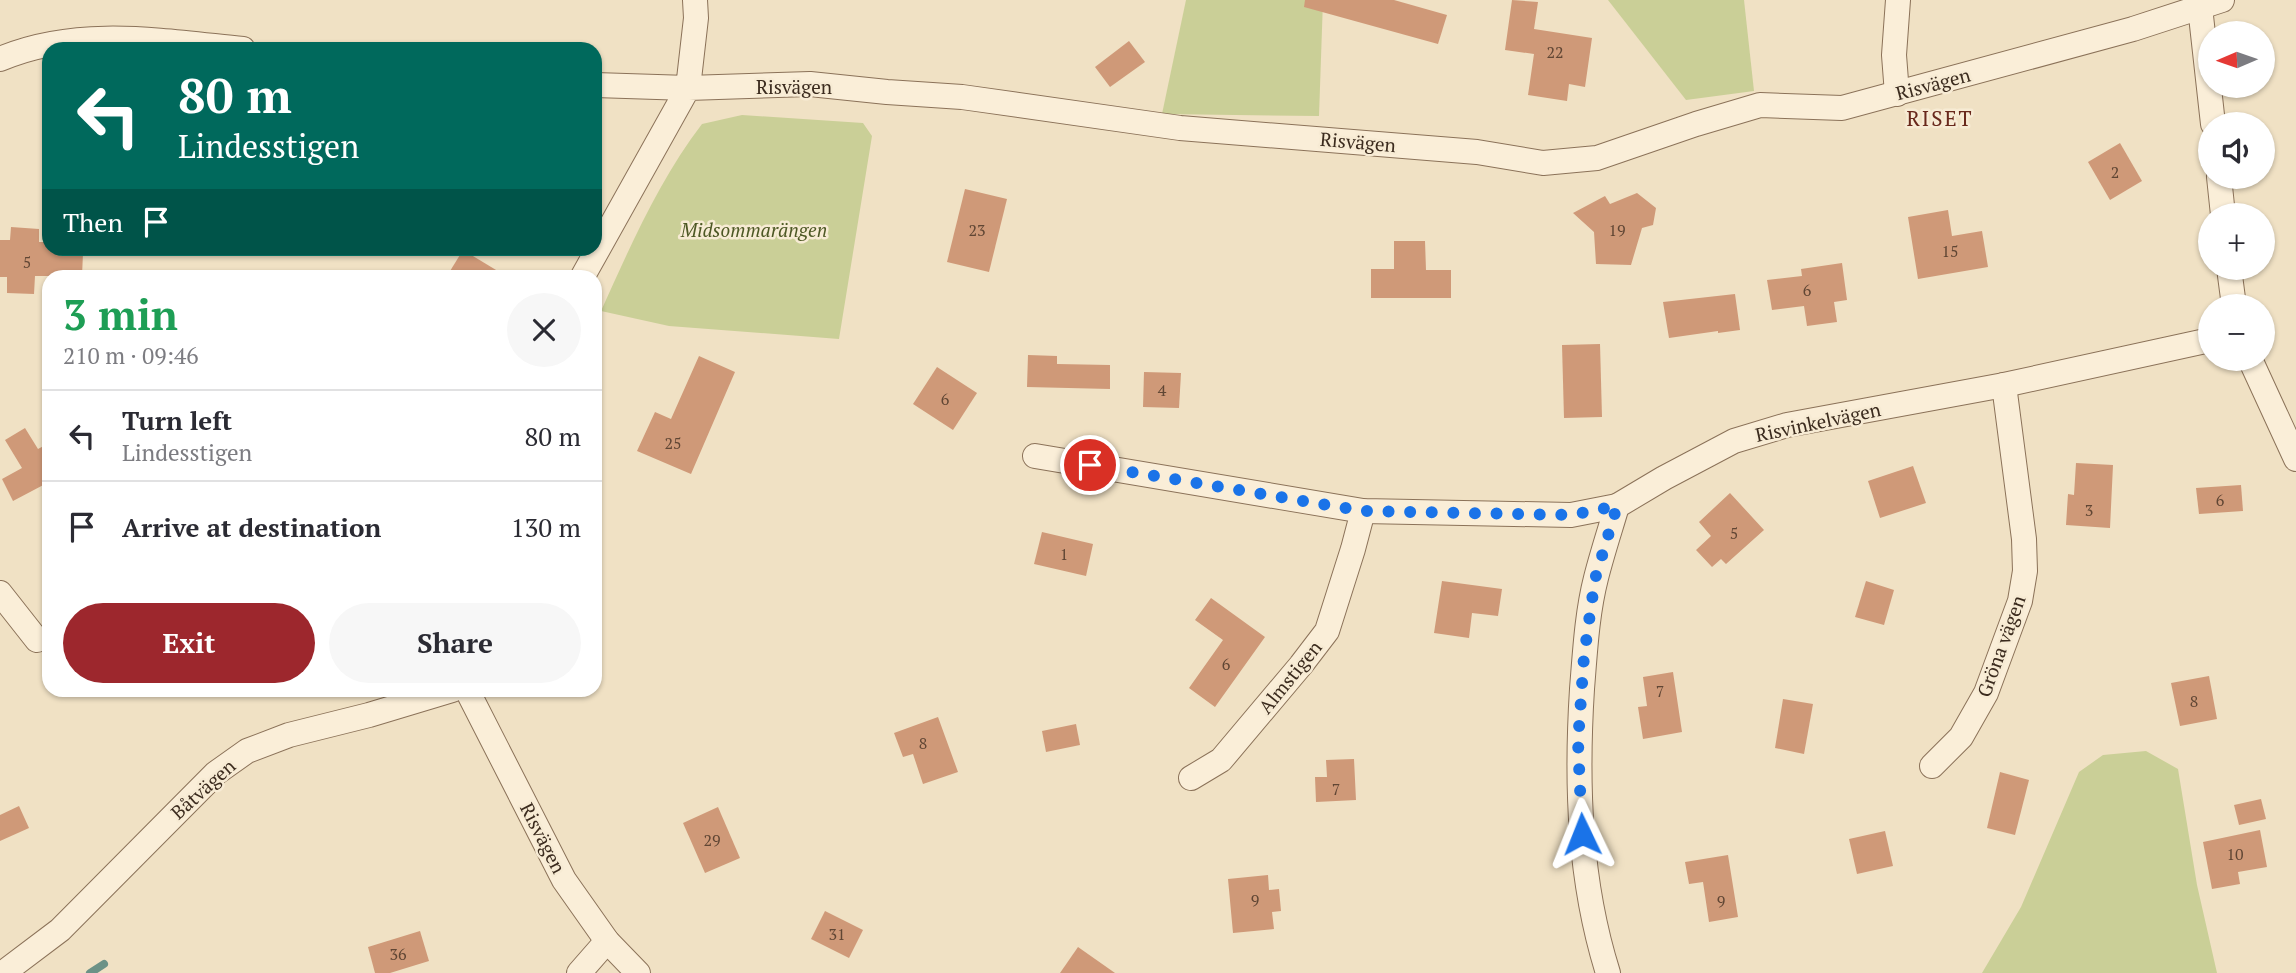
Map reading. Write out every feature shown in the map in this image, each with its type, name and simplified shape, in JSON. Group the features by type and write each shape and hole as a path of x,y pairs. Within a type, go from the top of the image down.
{"street":[{"path":"602,242 688,88 696,18 695,0"},
{"path":"1897,94 1894,55 1898,0"},
{"path":"2211,3 2213,112"},
{"name":"Risvägen","path":"602,85 688,88 810,84 962,97 1180,128 1477,152 1543,163 1597,158 1696,124 1760,106 1842,108 2133,29 2211,3"},
{"path":"59,42 103,38 154,42"},
{"path":"0,59 18,51 42,46"},
{"name":"Risvinkelvägen","path":"1035,456 1363,511 1571,515 1617,506 1734,441 1787,425 2004,385 2198,343"},
{"path":"2256,371 2296,459"},
{"name":"Gröna vägen","path":"1932,765 1961,737 1986,693 2020,601 2025,570 2024,539 2004,385"},
{"path":"1608,973 1597,938 1583,857 1578,742 1584,656 1595,579 1617,506"},
{"name":"Almstigen","path":"1191,778 1221,760 1326,631 1363,511"},
{"path":"0,593 37,640"},
{"name":"Båtvägen","path":"3,973 60,930 216,773 247,751 289,735 429,697"},
{"name":"Risvägen","path":"471,697 564,880 607,941 638,973"},
{"path":"579,973 607,941"}],"green space":[{"path":"1186,0 1323,0 1319,116 1162,114"},
{"path":"1608,0 1744,0 1754,91 1686,100"},
{"name":"Midsommarängen","path":"742,115 863,123 872,136 839,339 669,326 602,311 646,214 672,168 702,124"},
{"path":"2146,751 2178,769 2197,885 2217,973 1982,973 2021,907 2079,772 2103,755"}],"building":[{"path":"1305,0 1394,0 1447,15 1438,44 1304,7"},
{"path":"1512,0 1538,2 1534,29 1592,38 1585,87 1569,84 1567,101 1528,95 1534,54 1505,50"},
{"path":"1129,41 1145,62 1110,87 1095,67"},
{"path":"2120,143 2142,181 2110,200 2088,162"},
{"path":"965,189 1007,199 989,272 947,262"},
{"path":"1637,193 1656,208 1653,225 1642,228 1631,265 1596,264 1594,232 1573,213 1605,196 1610,204"},
{"path":"1948,210 1952,236 1982,231 1988,267 1918,279 1908,217"},
{"path":"11,227 39,229 42,256 83,256 82,270 42,270 42,276 35,276 34,294 7,293 7,277 0,277 0,240 10,240"},
{"path":"1394,241 1425,241 1426,270 1451,270 1451,298 1371,298 1371,269 1394,269"},
{"path":"459,256 473,256 496,270 451,270"},
{"path":"1842,263 1847,300 1834,302 1837,322 1807,326 1804,306 1772,310 1767,280 1802,276 1801,269"},
{"path":"1735,294 1740,330 1669,338 1663,302"},
{"path":"1600,344 1602,417 1564,418 1562,345"},
{"path":"1028,355 1057,356 1057,364 1110,365 1110,389 1027,387"},
{"path":"699,356 735,372 691,474 637,451 655,412 671,419"},
{"path":"937,367 977,393 953,430 913,404"},
{"path":"1144,372 1181,373 1179,408 1143,407"},
{"path":"25,428 38,449 42,447 42,486 13,501 2,479 22,468 5,440"},
{"path":"2076,463 2113,465 2110,528 2066,525 2068,494 2074,495"},
{"path":"1913,466 1926,503 1880,518 1868,481"},
{"path":"2241,485 2243,511 2199,514 2196,488"},
{"path":"1730,493 1764,530 1726,564 1721,559 1712,567 1696,550 1711,536 1699,522"},
{"path":"1042,532 1093,544 1086,576 1034,564"},
{"path":"1442,581 1502,589 1498,616 1472,613 1469,638 1434,633"},
{"path":"1866,581 1894,590 1884,625 1855,617"},
{"path":"1211,598 1265,637 1215,707 1189,688 1223,640 1195,620"},
{"path":"1673,672 1682,732 1643,739 1638,707 1647,706 1643,677"},
{"path":"2209,676 2217,719 2180,726 2171,683"},
{"path":"1783,699 1813,704 1804,754 1775,748"},
{"path":"938,717 958,772 923,784 913,754 903,757 894,733"},
{"path":"1076,724 1080,745 1046,752 1042,731"},
{"path":"1354,759 1356,800 1316,802 1315,777 1327,777 1326,760"},
{"path":"2000,772 2029,780 2015,835 1987,828"},
{"path":"2261,799 2266,819 2239,825 2234,805"},
{"path":"19,806 29,828 0,841 0,815"},
{"path":"718,807 740,858 705,873 683,823"},
{"path":"2260,830 2267,867 2238,872 2240,884 2212,889 2203,842"},
{"path":"1885,831 1893,866 1857,874 1849,839"},
{"path":"1728,855 1738,917 1709,922 1703,882 1689,884 1685,862"},
{"path":"1268,875 1269,890 1279,889 1281,911 1272,912 1274,929 1233,933 1228,879"},
{"path":"825,911 863,930 849,958 811,939"},
{"path":"420,931 429,961 390,973 375,973 368,947"},
{"path":"1078,947 1115,973 1060,973"}],"waterway":[{"path":"90,973 104,964"}],"district":[{"name":"RISET","path":"1940,119"}],"route":[{"path":"1090,465 1363,511 1571,515 1617,506 1595,579 1584,656 1578,742 1582,834"}]}
